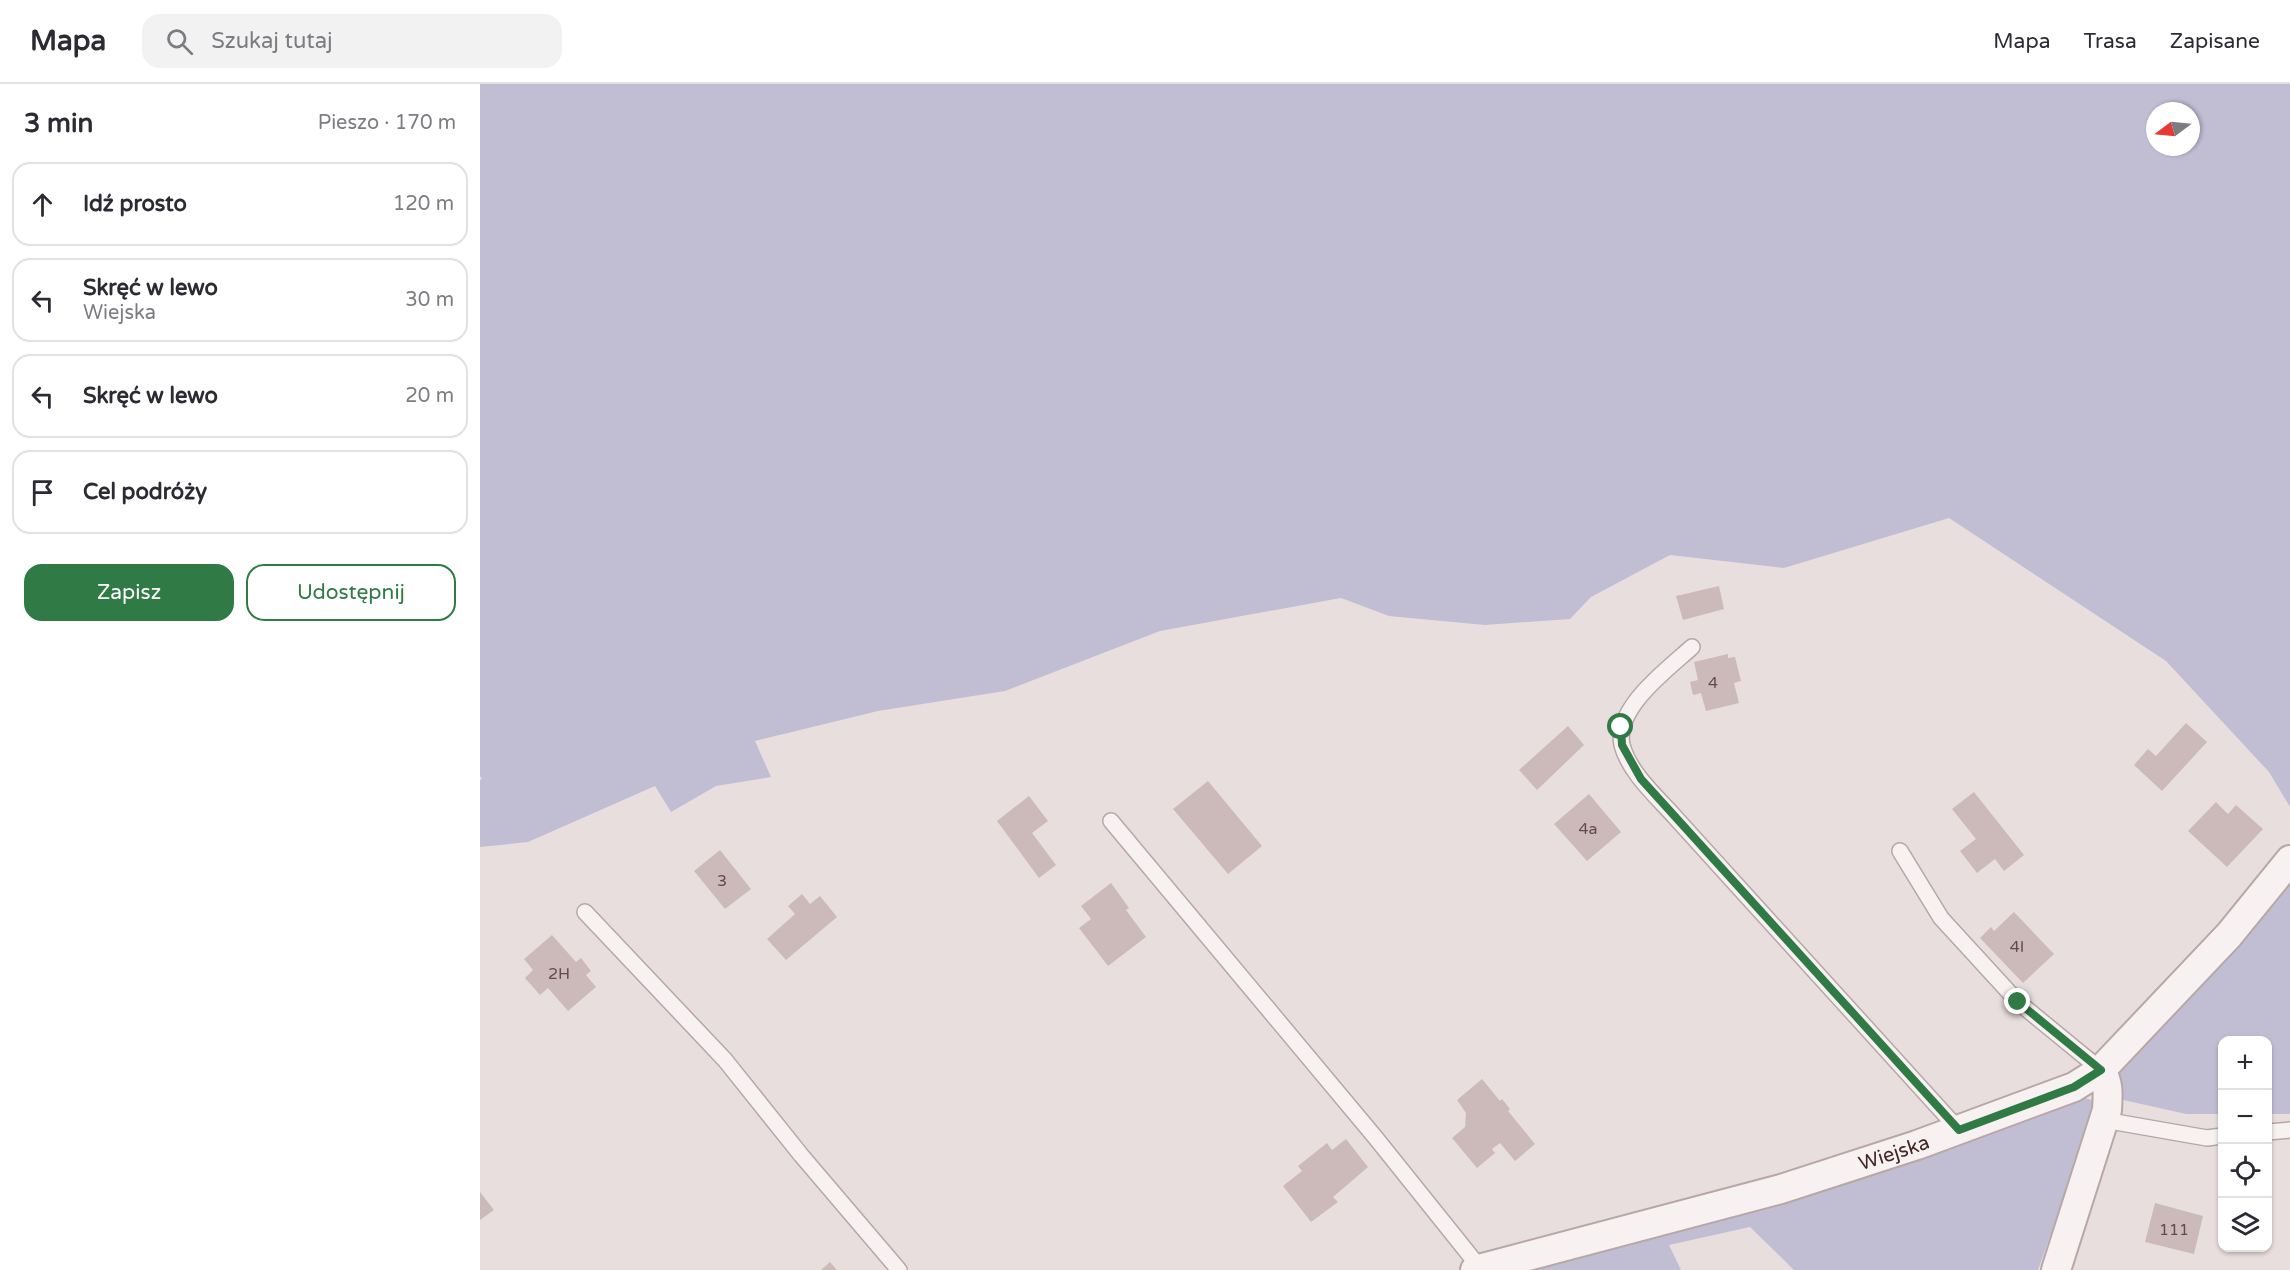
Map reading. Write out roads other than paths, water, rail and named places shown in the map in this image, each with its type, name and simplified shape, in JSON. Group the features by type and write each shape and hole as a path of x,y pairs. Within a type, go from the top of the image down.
{"street":[{"name":"Wiejska","path":"1478,1269 1781,1189 1959,1130 2074,1087 2101,1070 2229,935 2290,860"},
{"path":"2056,1270 2104,1120 2109,1092 2107,1080 2101,1070"}],"lane":[{"path":"1692,647 1642,693 1621,727 1622,745 1630,761 1641,779 1959,1130"},
{"path":"1111,821 1375,1137 1478,1269"},
{"path":"1900,851 1941,918 2018,1002 2101,1070"},
{"path":"585,912 725,1060 898,1270"},
{"path":"2104,1120 2207,1138 2218,1137"},
{"path":"2272,1132 2290,1130"}]}
